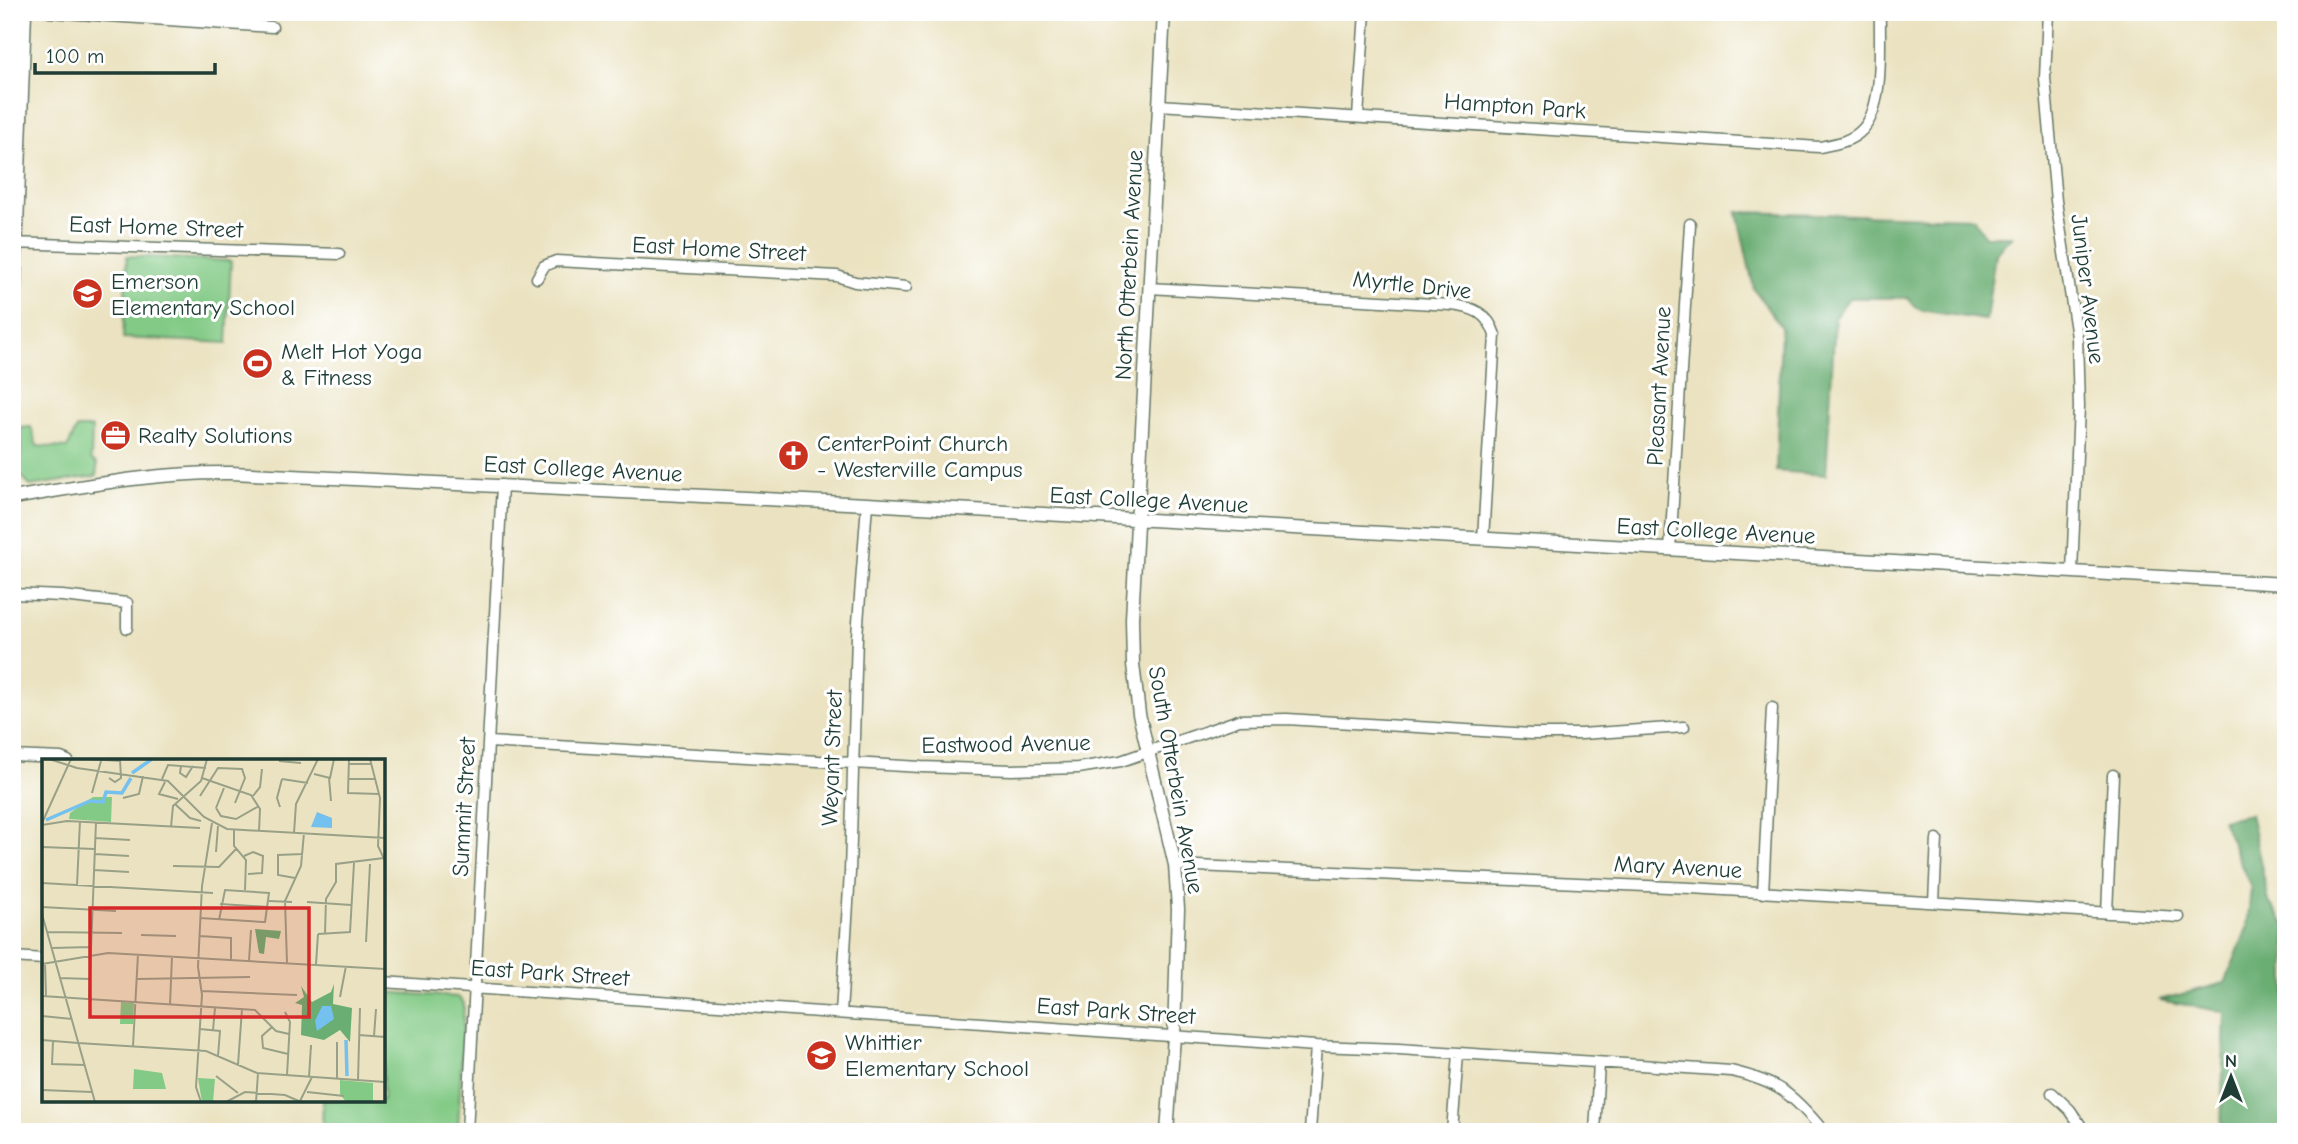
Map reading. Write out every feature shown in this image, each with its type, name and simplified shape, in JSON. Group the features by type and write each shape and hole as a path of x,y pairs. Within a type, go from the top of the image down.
{"street":[{"path":"12,388 15,243 26,12"},
{"path":"49,12 272,27"},
{"name":"North Otterbein Avenue","path":"1136,521 1164,12"},
{"path":"1359,117 1365,12"},
{"name":"Hampton Park","path":"1159,105 1819,147 1843,143 1863,129 1873,113 1877,96 1881,12"},
{"name":"Juniper Avenue","path":"2048,12 2046,91 2056,201 2077,337 2079,407 2072,572"},
{"name":"Pleasant Avenue","path":"1670,550 1690,224"},
{"name":"East Home Street","path":"15,243 339,254"},
{"name":"East Home Street","path":"537,278 544,266 556,261 837,276 855,282 906,287"},
{"name":"Myrtle Drive","path":"1149,288 1465,306 1486,317 1492,324 1495,335 1483,539"},
{"name":"East College Avenue","path":"12,498 136,477 186,472 867,504 2286,584"},
{"name":"Summit Street","path":"467,1132 502,485"},
{"name":"Weyant Street","path":"841,1013 848,899 857,636 867,504"},
{"name":"South Otterbein Avenue","path":"1136,521 1133,664 1139,714 1175,865 1178,909 1174,1036 1167,1132"},
{"path":"12,594 127,603 127,628"},
{"path":"1763,893 1772,708"},
{"name":"Eastwood Avenue","path":"489,742 999,769 1078,768 1121,761 1238,720 1262,718 1531,734 1581,734 1684,727"},
{"path":"12,756 63,759"},
{"path":"2107,913 2113,775"},
{"path":"1934,902 1937,839"},
{"name":"Mary Avenue","path":"1175,865 2179,916"},
{"path":"12,957 42,959"},
{"name":"East Park Street","path":"385,982 1316,1046 1731,1071 1773,1084 1794,1098 1824,1132"},
{"path":"1310,1132 1316,1046"},
{"path":"1452,1132 1458,1053"},
{"path":"1595,1132 1599,1063"},
{"path":"2052,1093 2070,1110 2085,1132"}],"green space":[{"path":"1737,212 1973,218 1985,236 2012,236 1995,253 1986,320 1920,310 1907,298 1849,298 1835,317 1826,475 1776,471 1781,327 1754,289"},
{"path":"127,256 231,261 227,343 123,338"},
{"path":"31,427 37,446 67,448 77,428 92,428 91,459 97,464 97,476 30,486 20,474 21,428"},
{"path":"2250,814 2269,902 2286,926 2286,1132 2221,1132 2225,1012 2159,1000 2225,983 2247,928 2251,888 2222,820"},
{"path":"385,992 458,997 464,1003 458,1132 322,1132 323,1102 385,1102"}],"place":[{"name":"Emerson Elementary School","path":"88,294"},
{"name":"Melt Hot Yoga & Fitness","path":"258,364"},
{"name":"Realty Solutions","path":"115,435"},
{"name":"CenterPoint Church - Westerville Campus","path":"794,456"},
{"name":"Whittier Elementary School","path":"822,1055"}]}
